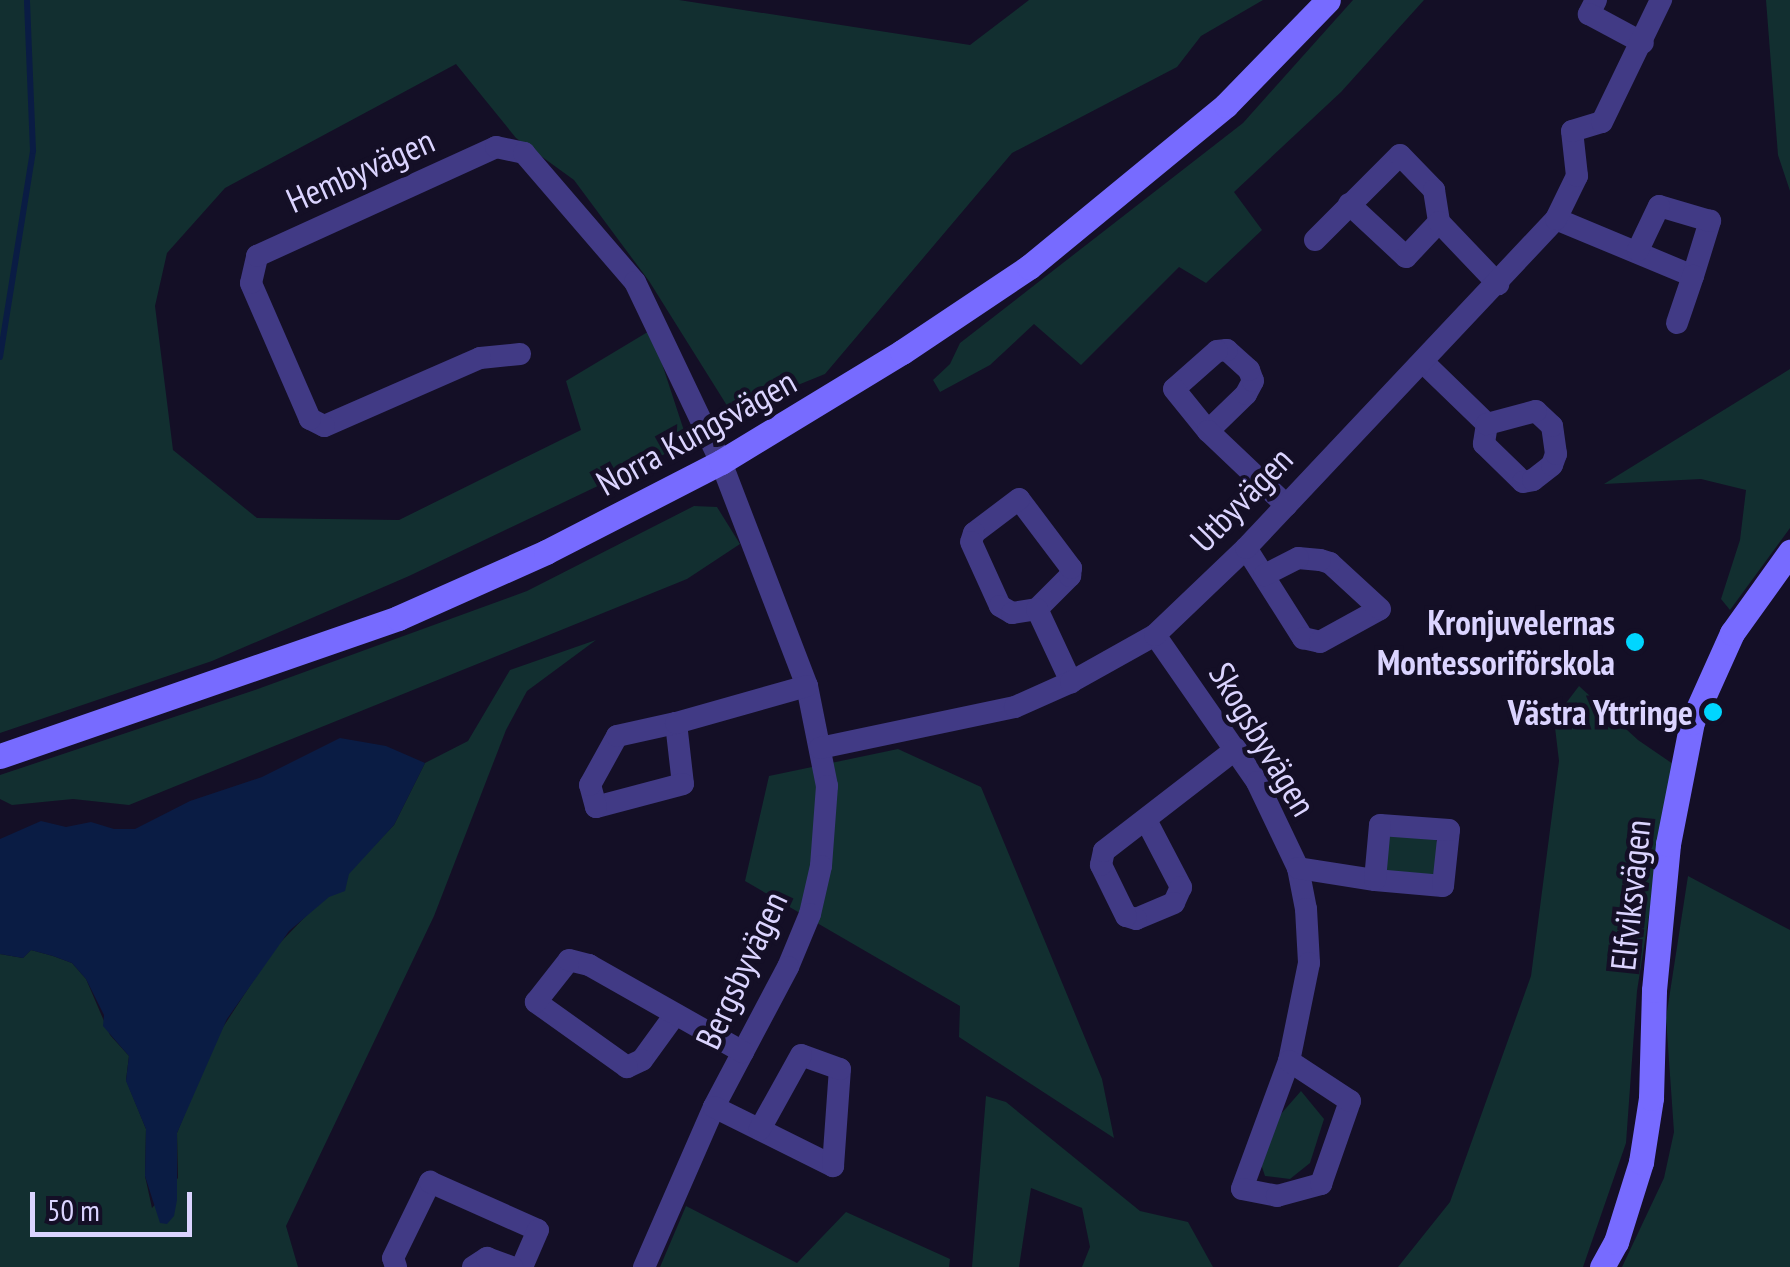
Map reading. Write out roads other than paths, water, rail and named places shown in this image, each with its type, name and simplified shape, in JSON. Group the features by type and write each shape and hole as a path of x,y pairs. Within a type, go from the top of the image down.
{"main road":[{"name":"Norra Kungsvägen","path":"0,756 398,618 546,552 721,462 902,352 1029,266 1226,106 1328,0"},
{"name":"Elfviksvägen","path":"1602,1267 1616,1242 1642,1162 1651,1098 1654,990 1668,844 1692,722 1732,634 1790,552"}],"street":[{"path":"1596,0 1589,14 1643,42 1661,0"},
{"name":"Utbyvägen","path":"820,748 1015,707 1071,682 1155,635 1246,548 1556,219 1577,176 1572,130 1602,122 1643,42"},
{"name":"Hembyvägen","path":"520,354 480,358 324,426 310,419 251,283 258,256 496,147 524,153 635,282 721,462"},
{"path":"1315,240 1400,156 1434,190 1440,222 1498,284"},
{"path":"1350,204 1406,256 1440,222"},
{"path":"1638,250 1659,206 1710,222 1677,322"},
{"path":"1556,219 1693,276"},
{"path":"1422,362 1486,424"},
{"path":"1208,432 1286,505"},
{"name":"Bergsbyvägen","path":"644,1267 714,1107 788,967 810,914 820,866 828,786 807,686 721,462"},
{"path":"1020,499 1071,568 1070,576 1037,609 1012,613 1000,606 970,542 974,532 1020,499"},
{"path":"1246,548 1264,575 1309,640 1320,642 1380,609 1330,563 1320,560 1298,558 1264,575"},
{"path":"1037,609 1071,682"},
{"name":"Skogsbyvägen","path":"1155,635 1236,749 1298,868 1308,963 1289,1062 1242,1190 1277,1196 1320,1184 1350,1101 1289,1062"},
{"path":"676,723 684,784 596,807 590,785 617,736 807,686"},
{"path":"1146,820 1236,749"},
{"path":"1298,868 1376,880"},
{"path":"674,1016 642,1060 627,1067 536,1002 569,960 590,965 742,1052"},
{"path":"714,1107 833,1166 840,1069 801,1055 760,1129"},
{"path":"396,1267 393,1258 430,1182 538,1230 522,1267"},
{"path":"473,1267 487,1258 512,1267"}],"water":[{"path":"340,738 386,746 425,763 394,825 349,874 345,891 329,897 289,931 227,1019 177,1133 174,1216 167,1224 160,1223 145,1176 146,1129 126,1081 129,1056 103,1026 104,1015 86,979 72,963 53,956 31,950 23,958 0,954 0,839 41,821 66,827 91,822 114,829 135,829 190,801 262,777"}],"waterway":[{"path":"0,357 33,151 27,1"}],"place":[{"name":"Kronjuvelernas Montessoriförskola","path":"1635,642"},
{"name":"Västra Yttringe","path":"1713,712"}]}
